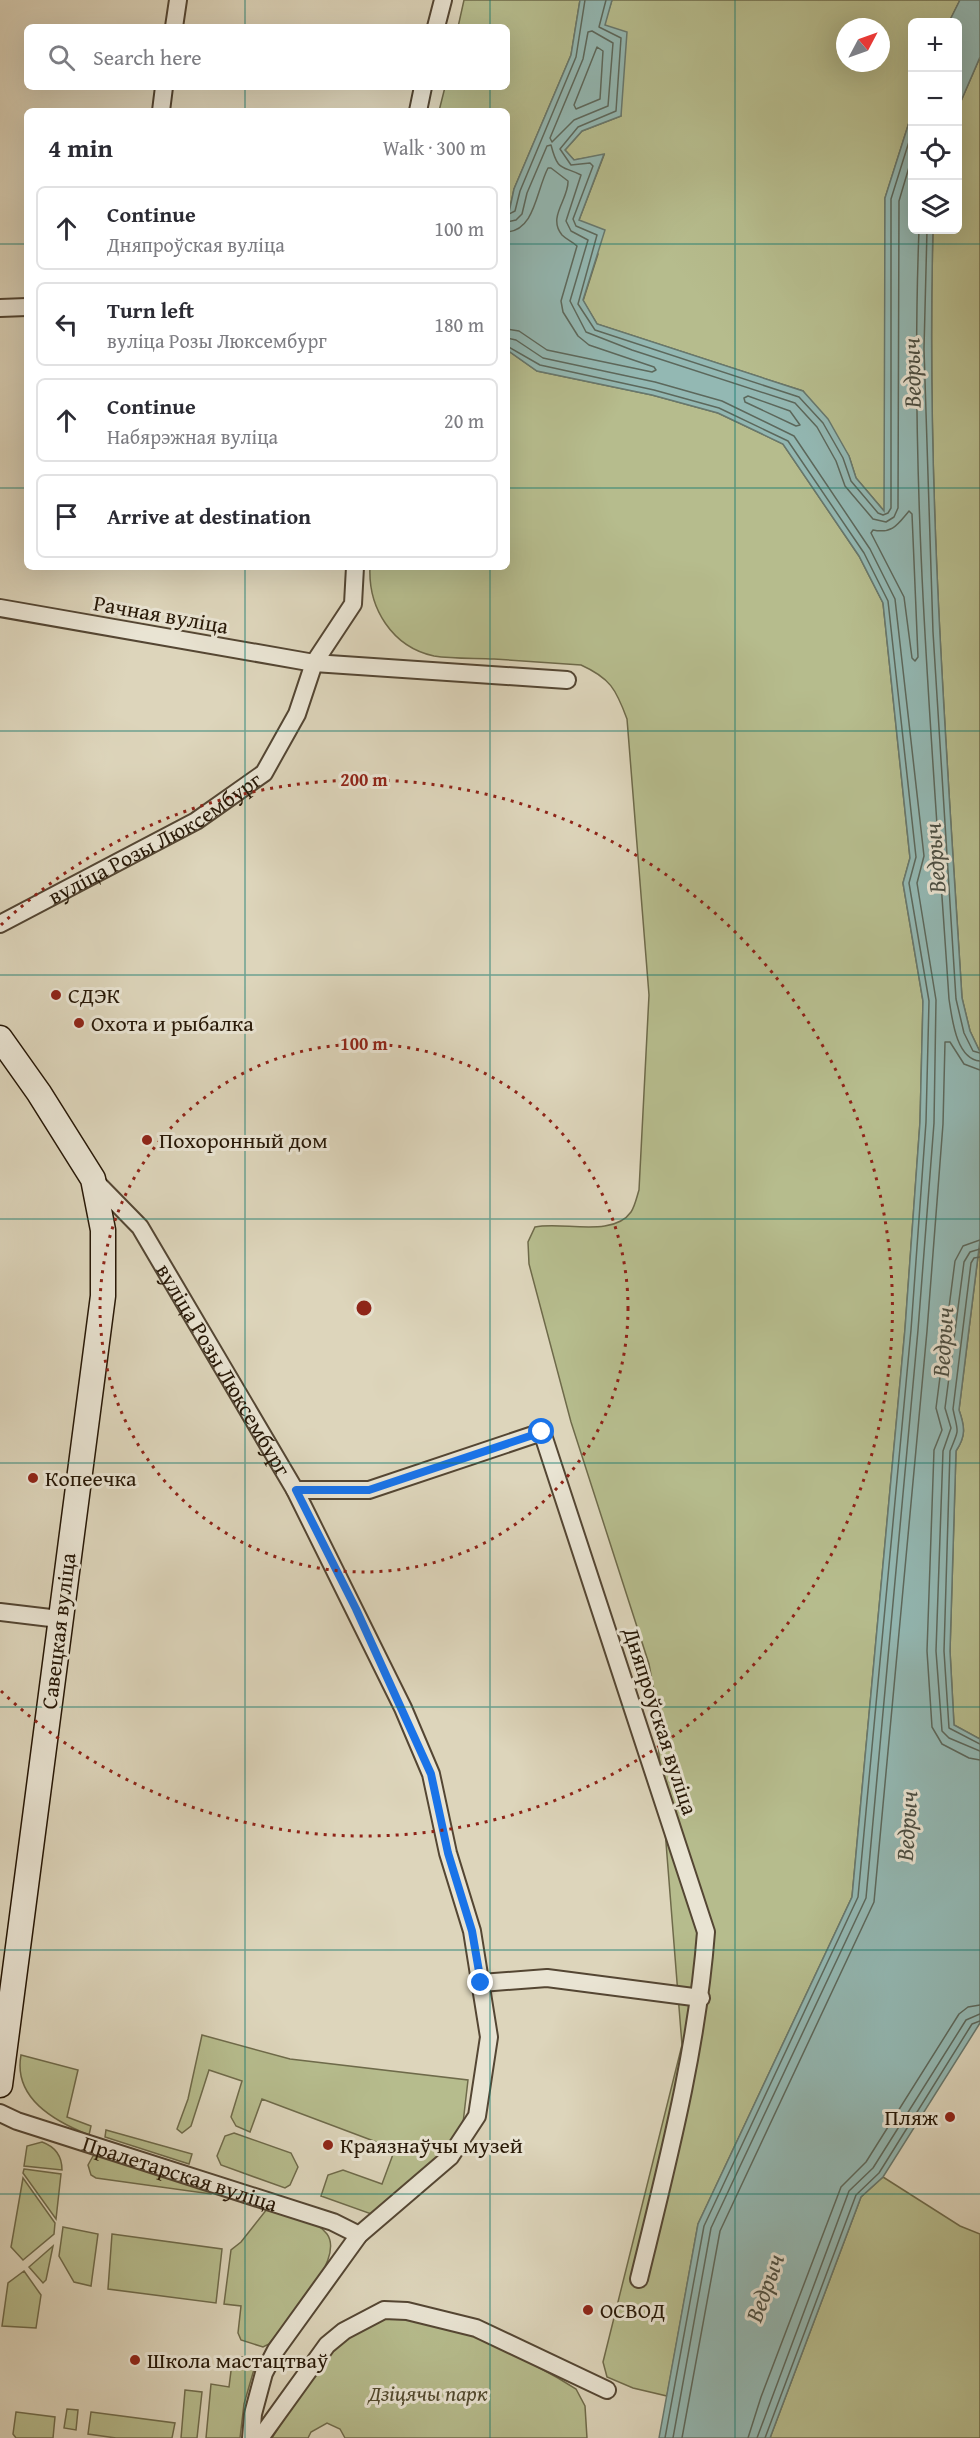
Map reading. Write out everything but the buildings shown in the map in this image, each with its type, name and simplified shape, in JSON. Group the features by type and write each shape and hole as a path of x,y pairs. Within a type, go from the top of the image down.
{"street":[{"path":"174,24 178,0"},
{"path":"437,24 442,0"},
{"path":"160,108 164,90"},
{"path":"419,108 422,90"},
{"path":"0,308 24,307"},
{"path":"314,663 353,604 355,570"},
{"name":"Рачная вуліца","path":"0,608 314,663 567,680"},
{"name":"вуліца Розы Люксембург","path":"0,924 196,821 264,773 297,714 314,663"},
{"name":"вуліца Розы Люксембург","path":"0,1038 39,1093 93,1179 140,1227 296,1490 356,1609 431,1774 448,1853 472,1931 489,2037 477,2116 450,2157 359,2235 273,2355 264,2373 251,2438"},
{"name":"Савецкая вуліца","path":"0,2080 103,1296 103,1230 93,1179"},
{"name":"Дняпроўская вуліца","path":"296,1490 369,1490 542,1432 706,1932 701,1998 688,2077 639,2278"},
{"path":"0,1611 59,1619"},
{"path":"481,1983 547,1978 701,1998"},
{"name":"Пралетарская вуліца","path":"0,2113 18,2121 333,2222 359,2235"},
{"path":"260,2438 327,2345 344,2331 384,2310 407,2311 476,2328 607,2390"}],"green space":[{"path":"464,0 580,0 571,55 514,189 510,208 510,108 440,108 444,90 510,90 510,24 459,24"},
{"path":"612,0 960,0 951,18 908,18 908,126 885,198 885,512 856,478 849,456 803,391 597,324 583,301 598,254 579,220 604,155 574,160 565,150 582,131 621,116 604,25"},
{"path":"980,57 980,1052 970,1031 962,998 939,614 932,422 933,234 962,234 962,99"},
{"path":"510,352 537,371 652,395 718,413 783,444 859,556 883,603 910,858 903,883 923,1001 920,1122 905,1329 852,1897 698,2224 667,2396 633,2388 607,2377 603,2362 682,2045 654,1691 649,1664 571,1422 529,1264 528,1242 535,1227 600,1227 623,1220 631,1212 639,1190 649,995 627,719 611,686 599,675 581,665 449,658 419,651 395,635 386,624 378,611 370,582 370,570 510,570"},
{"path":"980,1240 980,1739 954,1725 950,1651 956,1451 962,1441 964,1431 959,1410"},
{"path":"202,2035 290,2059 468,2080 463,2123 447,2149 374,2215 321,2196 328,2175 343,2170 382,2184 395,2149 262,2099 250,2132 236,2126 231,2117 242,2081 209,2070 191,2126 182,2133 177,2129 188,2099"},
{"path":"21,2055 78,2070 67,2117 91,2126 89,2135 62,2123 39,2106 30,2096 23,2084 20,2070"},
{"path":"106,2130 192,2154 189,2164 105,2137"},
{"path":"234,2133 291,2153 298,2167 290,2185 285,2188 221,2165 217,2156 225,2136"},
{"path":"42,2142 57,2153 61,2160 62,2170 24,2166 27,2146"},
{"path":"99,2154 212,2191 211,2194 96,2178 91,2175 88,2165 93,2156"},
{"path":"24,2169 61,2174 56,2219 23,2173"},
{"path":"883,2177 960,2226 980,2234 980,2438 770,2438 861,2197"},
{"path":"23,2178 55,2223 54,2234 23,2260 11,2247"},
{"path":"267,2209 299,2217 315,2224 327,2234 331,2245 328,2259 311,2290 269,2344 263,2347 241,2340 238,2333 241,2306 224,2304 231,2250 241,2242"},
{"path":"63,2227 98,2234 91,2286 74,2282 59,2256"},
{"path":"112,2234 222,2249 216,2303 108,2289"},
{"path":"53,2246 46,2280 43,2283 29,2267"},
{"path":"24,2271 41,2295 36,2328 2,2326 8,2283"},
{"name":"Дзіцячы парк","path":"385,2314 476,2333 576,2389 585,2406 587,2438 345,2438 340,2429 327,2423 311,2432 308,2438 272,2438 325,2355 348,2334"},
{"path":"239,2357 245,2357 255,2366 244,2404 240,2438 206,2438 211,2384 229,2387 232,2363"},
{"path":"185,2390 202,2392 197,2438 181,2438"},
{"path":"67,2409 78,2410 76,2430 64,2428"},
{"path":"16,2412 55,2417 53,2438 16,2438 13,2434"},
{"path":"91,2412 175,2423 172,2438 116,2438 88,2434"}],"water":[{"name":"Ведрыч","path":"580,0 612,0 605,25 627,32 621,116 582,131 565,150 574,160 604,154 579,220 605,230 583,300 597,324 803,391 828,419 849,456 856,478 884,511 885,198 908,126 908,234 933,234 932,422 944,710 962,998 970,1031 980,1052 980,1240 959,1410 964,1431 962,1441 956,1451 950,1651 954,1725 980,1739 980,2023 883,2177 861,2197 770,2438 659,2438 698,2224 852,1897 905,1329 920,1122 923,1001 903,883 910,858 883,603 859,556 783,444 718,413 652,395 537,371 510,352 510,208 514,189 571,55"},
{"path":"960,0 980,0 980,57 962,99 962,18 951,18"}],"place":[{"name":"СДЭК","path":"56,995"},
{"name":"Охота и рыбалка","path":"79,1023"},
{"name":"Похоронный дом","path":"147,1140"},
{"name":"Копеечка","path":"33,1478"},
{"name":"Пляж","path":"950,2117"},
{"name":"Краязнаўчы музей","path":"328,2145"},
{"name":"ОСВОД","path":"588,2310"},
{"name":"Школа мастацтваў","path":"135,2360"}],"route":[{"path":"481,1983 472,1931 448,1853 431,1774 403,1708 356,1609 296,1490 369,1490 542,1432"}]}
